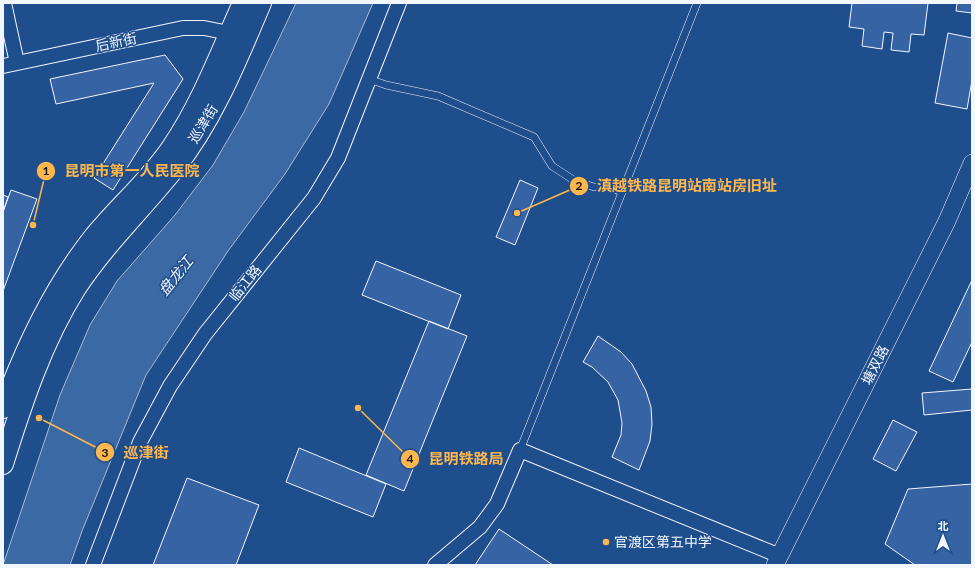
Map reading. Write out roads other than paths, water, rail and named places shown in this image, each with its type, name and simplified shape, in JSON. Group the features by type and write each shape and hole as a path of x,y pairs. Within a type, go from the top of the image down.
{"main road":[{"name":"巡津街","path":"3,408 20,363 42,318 66,276 94,238 172,147 195,107 243,3"},
{"name":"巡津街","path":"3,464 31,380 53,331 76,288 108,245 175,169 196,138 223,88 261,3"}],"street":[{"path":"4,3 17,63"},
{"name":"临江路","path":"94,565 140,442 170,386 205,334 314,198 338,158 399,3"},
{"name":"后新街","path":"3,66 183,28 204,28 229,33"},
{"name":"塘双路","path":"778,560 947,221 972,163"},
{"path":"435,565 480,526 497,504 520,450 778,560"}],"lane":[{"path":"520,450 697,3"},
{"path":"369,79 386,86 438,96 534,138 552,166 575,181 594,187 610,187 622,192"}],"water":[{"name":"盘龙江","path":"296,3 373,3 329,104 285,174 228,251 146,375 82,531 70,565 3,565 60,395 90,325 117,281 175,215 213,165 244,112"}],"place":[{"name":"滇越铁路昆明站南站房旧址","path":"517,213"},
{"name":"昆明市第一人民医院","path":"33,225"},
{"name":"昆明铁路局","path":"358,408"},
{"name":"巡津街","path":"39,418"},
{"name":"官渡区第五中学","path":"606,542"}]}
